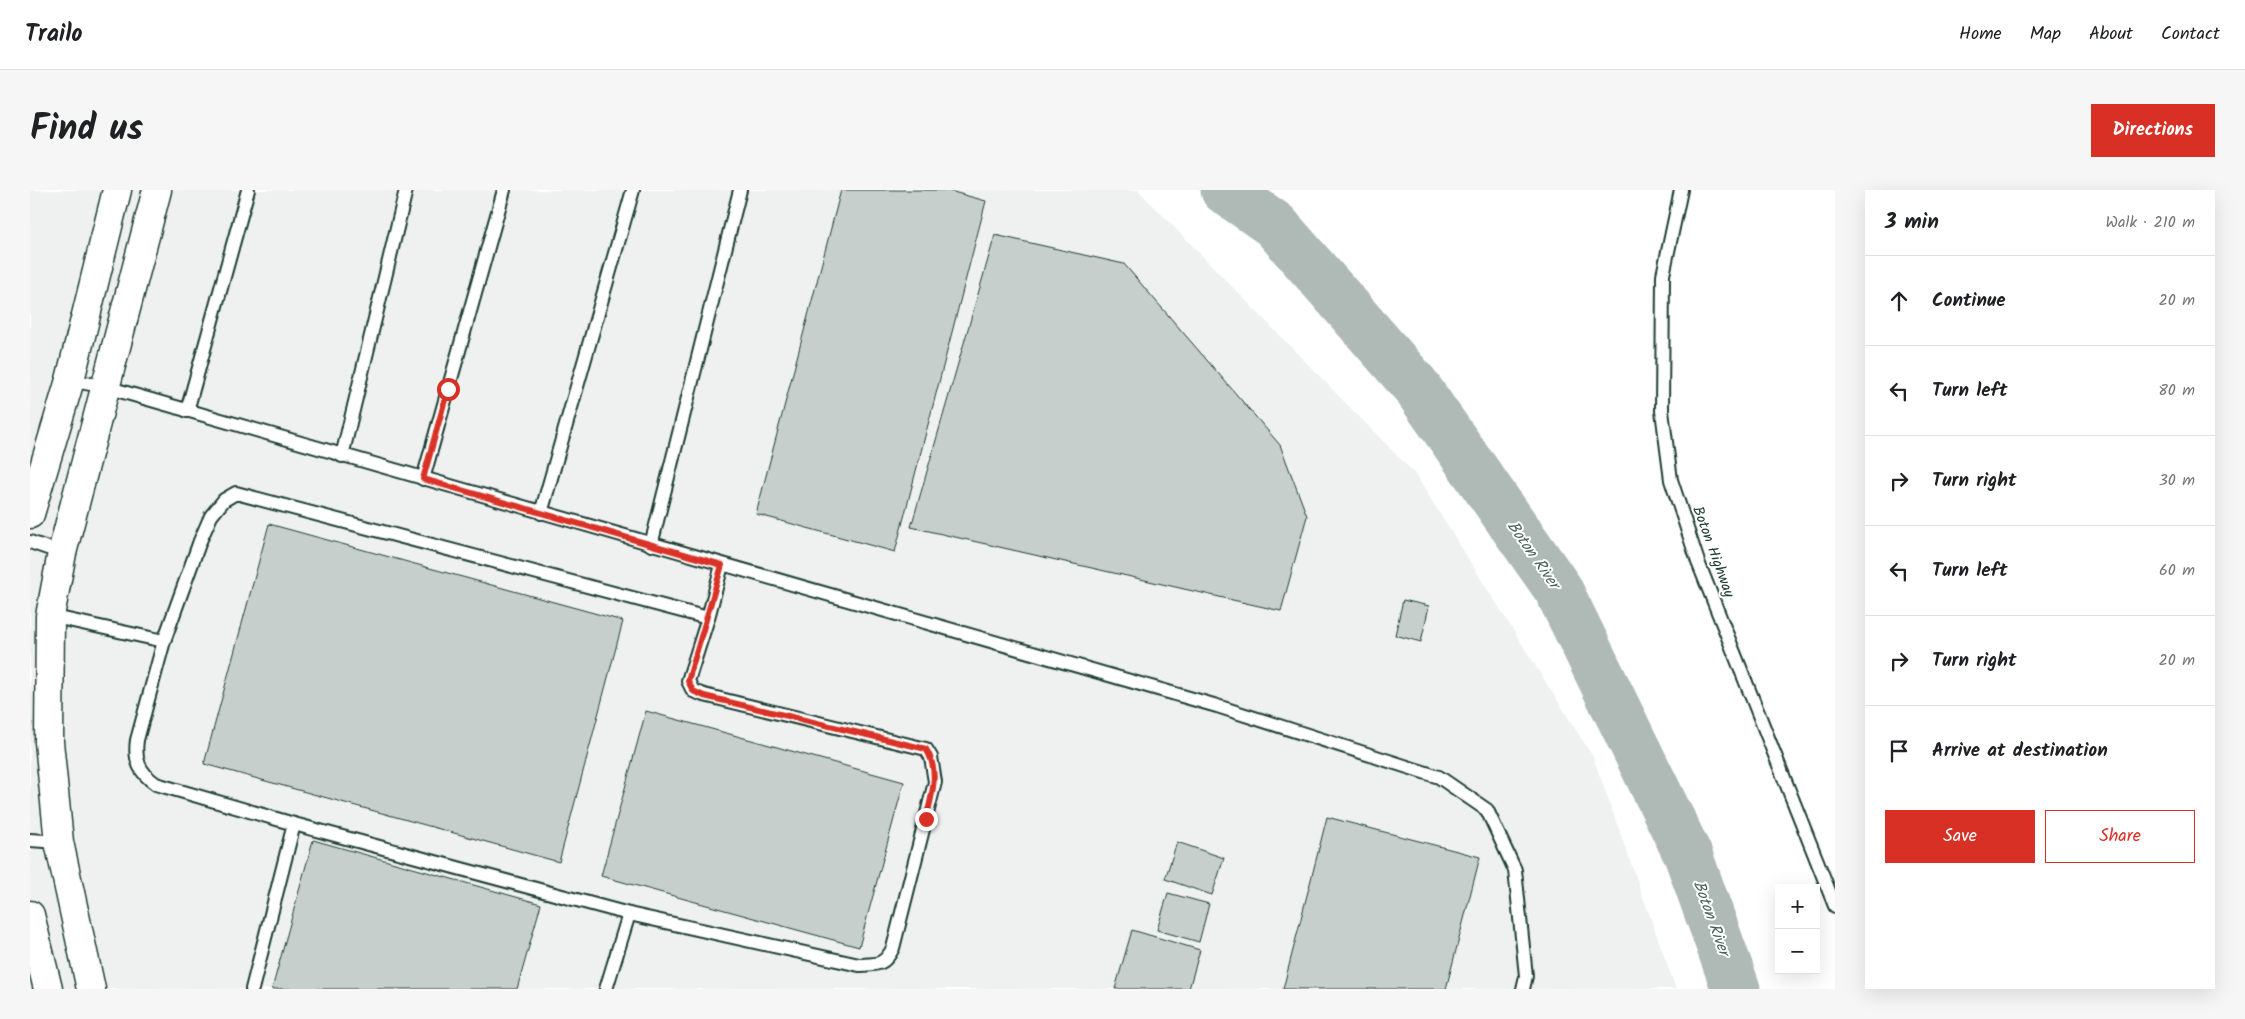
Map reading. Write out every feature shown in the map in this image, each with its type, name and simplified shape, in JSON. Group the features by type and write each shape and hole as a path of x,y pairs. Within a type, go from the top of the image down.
{"street":[{"path":"30,514 70,380 117,190"},
{"path":"91,989 59,842 48,742 50,616 62,553 158,190"},
{"path":"30,915 48,989"}],"lane":[{"path":"187,411 248,190"},
{"path":"342,456 406,190"},
{"path":"423,479 504,190"},
{"path":"542,513 633,190"},
{"path":"652,545 740,190"},
{"name":"Boton Highway","path":"1681,190 1663,276 1662,411 1671,480 1698,562 1835,906"},
{"path":"70,380 106,387 1217,706 1439,777 1487,810 1515,870 1526,976 1522,989"},
{"path":"708,618 236,493 224,500 211,516 200,540 164,641 137,740 138,764 146,777 156,784 179,792 629,914 859,965 879,963 886,960 893,948 935,782 932,758 926,749 913,744 704,696 693,691 688,681 708,618 722,565"},
{"path":"30,542 62,553"},
{"path":"50,616 164,641"},
{"path":"252,989 294,824"},
{"path":"30,840 59,842"},
{"path":"606,989 629,914"}],"shaded area":[{"path":"30,190 1138,190 1415,474 1593,757 1676,989 30,989"}],"building":[{"path":"841,190 946,190 986,201 895,552 756,514"},
{"path":"995,235 1124,264 1280,445 1307,516 1281,611 911,527"},
{"path":"269,524 623,621 559,862 204,764"},
{"path":"1403,600 1429,606 1421,642 1395,635"},
{"path":"646,711 904,782 859,947 601,876"},
{"path":"1327,817 1480,857 1446,989 1283,989"},
{"path":"313,840 541,904 517,989 272,989"},
{"path":"1177,842 1224,858 1212,895 1165,879"},
{"path":"1168,893 1209,904 1199,942 1157,930"},
{"path":"1132,930 1200,950 1189,989 1115,989"}],"waterway":[{"name":"Boton River","path":"1225,190 1275,225 1415,385 1558,589 1688,855 1736,989"}],"route":[{"path":"448,389 423,479 722,565 688,681 693,691 704,696 913,744 926,749 932,758 935,782 926,819"}]}
